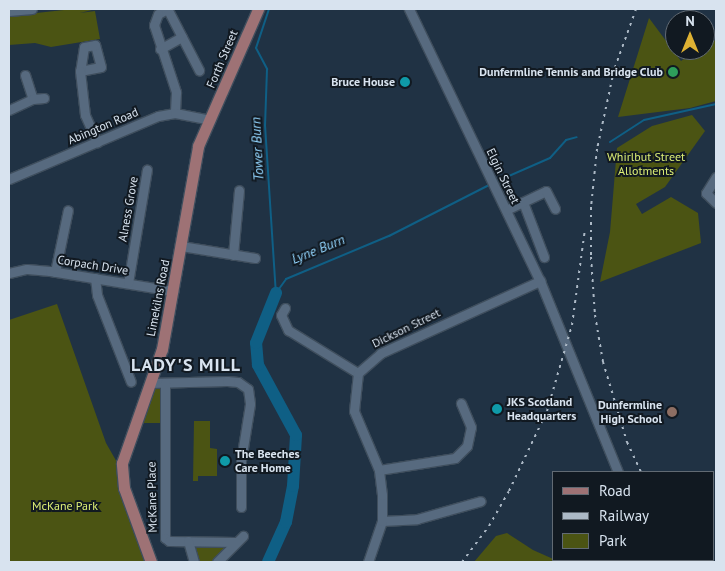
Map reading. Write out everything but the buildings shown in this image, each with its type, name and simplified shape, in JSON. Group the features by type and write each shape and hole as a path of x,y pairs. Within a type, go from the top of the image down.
{"main road":[{"name":"Forth Street","path":"210,120 258,9"},
{"name":"Limekilns Road","path":"151,562 124,488 122,463 162,349 198,146 210,120"}],"street":[{"path":"9,11 32,9"},
{"path":"175,113 176,92 160,49 154,25 158,14 167,9 199,70"},
{"name":"Elgin Street","path":"408,9 540,281 618,471"},
{"path":"160,49 182,37"},
{"path":"80,71 85,115 97,142"},
{"path":"25,75 33,99"},
{"path":"9,110 33,99 44,98"},
{"name":"Abington Road","path":"9,177 97,142 138,123 175,113 210,120"},
{"name":"Alness Grove","path":"128,283 147,170"},
{"path":"716,177 706,193 716,203"},
{"path":"234,255 239,190"},
{"path":"506,210 546,191 555,209"},
{"path":"523,202 544,257"},
{"path":"56,272 68,210"},
{"path":"181,246 255,258"},
{"name":"Corpach Drive","path":"9,273 27,269 56,272 173,291"},
{"path":"95,278 97,296 131,382"},
{"name":"Dickson Street","path":"358,372 381,353 540,281"},
{"path":"285,308 281,315 288,330 358,372 354,411 379,470 382,521 368,562"},
{"path":"150,383 227,381 238,382 248,389 250,404 240,460 241,507"},
{"name":"McKane Place","path":"165,383 163,533 169,541 188,542 240,539 217,562"},
{"path":"379,470 455,458 467,446 471,427 461,403"},
{"path":"382,521 417,518 481,501"},
{"path":"188,542 194,562"}],"green space":[{"path":"73,9 96,9 80,13 95,11 100,39 51,47 35,43 9,45 9,16"},
{"name":"Dunfermline Tennis and Bridge Club","path":"649,18 665,40 665,60 715,60 716,42 716,101 690,108 618,117"},
{"name":"Whirlbut Street Allotments","path":"692,115 705,131 665,187 636,204 642,214 671,197 698,213 701,243 600,282 610,232 617,148 652,126"},
{"name":"McKane Park","path":"57,304 106,443 118,464 118,486 146,562 9,562 9,320"},
{"path":"153,389 163,389 163,423 140,423"},
{"path":"194,421 210,421 210,448 217,449 217,476 198,476 198,481 193,481"},
{"path":"507,533 533,550 552,558 552,561 560,562 474,562 496,536"},
{"path":"194,547 228,548 214,562 199,562"}],"waterway":[{"name":"Tower Burn","path":"269,9 256,48 267,69 265,125 276,293"},
{"name":"Lyne Burn","path":"610,142 644,120 716,104"},
{"name":"Lyne Burn","path":"495,182 550,158 566,140 577,137"},
{"name":"Lyne Burn","path":"276,293 286,279 389,236 491,184"},
{"name":"Lyne Burn","path":"268,562 286,522 293,486 296,435 258,365 256,343 276,293"}],"railway":[{"path":"636,9 614,70 597,149 591,207 591,257 595,315 603,362 627,442 641,471"},
{"path":"462,562 489,526 509,491 547,411 572,325 585,229"}],"place":[{"name":"Dunfermline Tennis and Bridge Club","path":"673,72"},
{"name":"Bruce House","path":"405,82"},
{"name":"JKS Scotland Headquarters","path":"497,409"},
{"name":"Dunfermline High School","path":"672,412"},
{"name":"The Beeches Care Home","path":"225,461"}],"district":[{"name":"LADY'S MILL","path":"186,365"}]}
